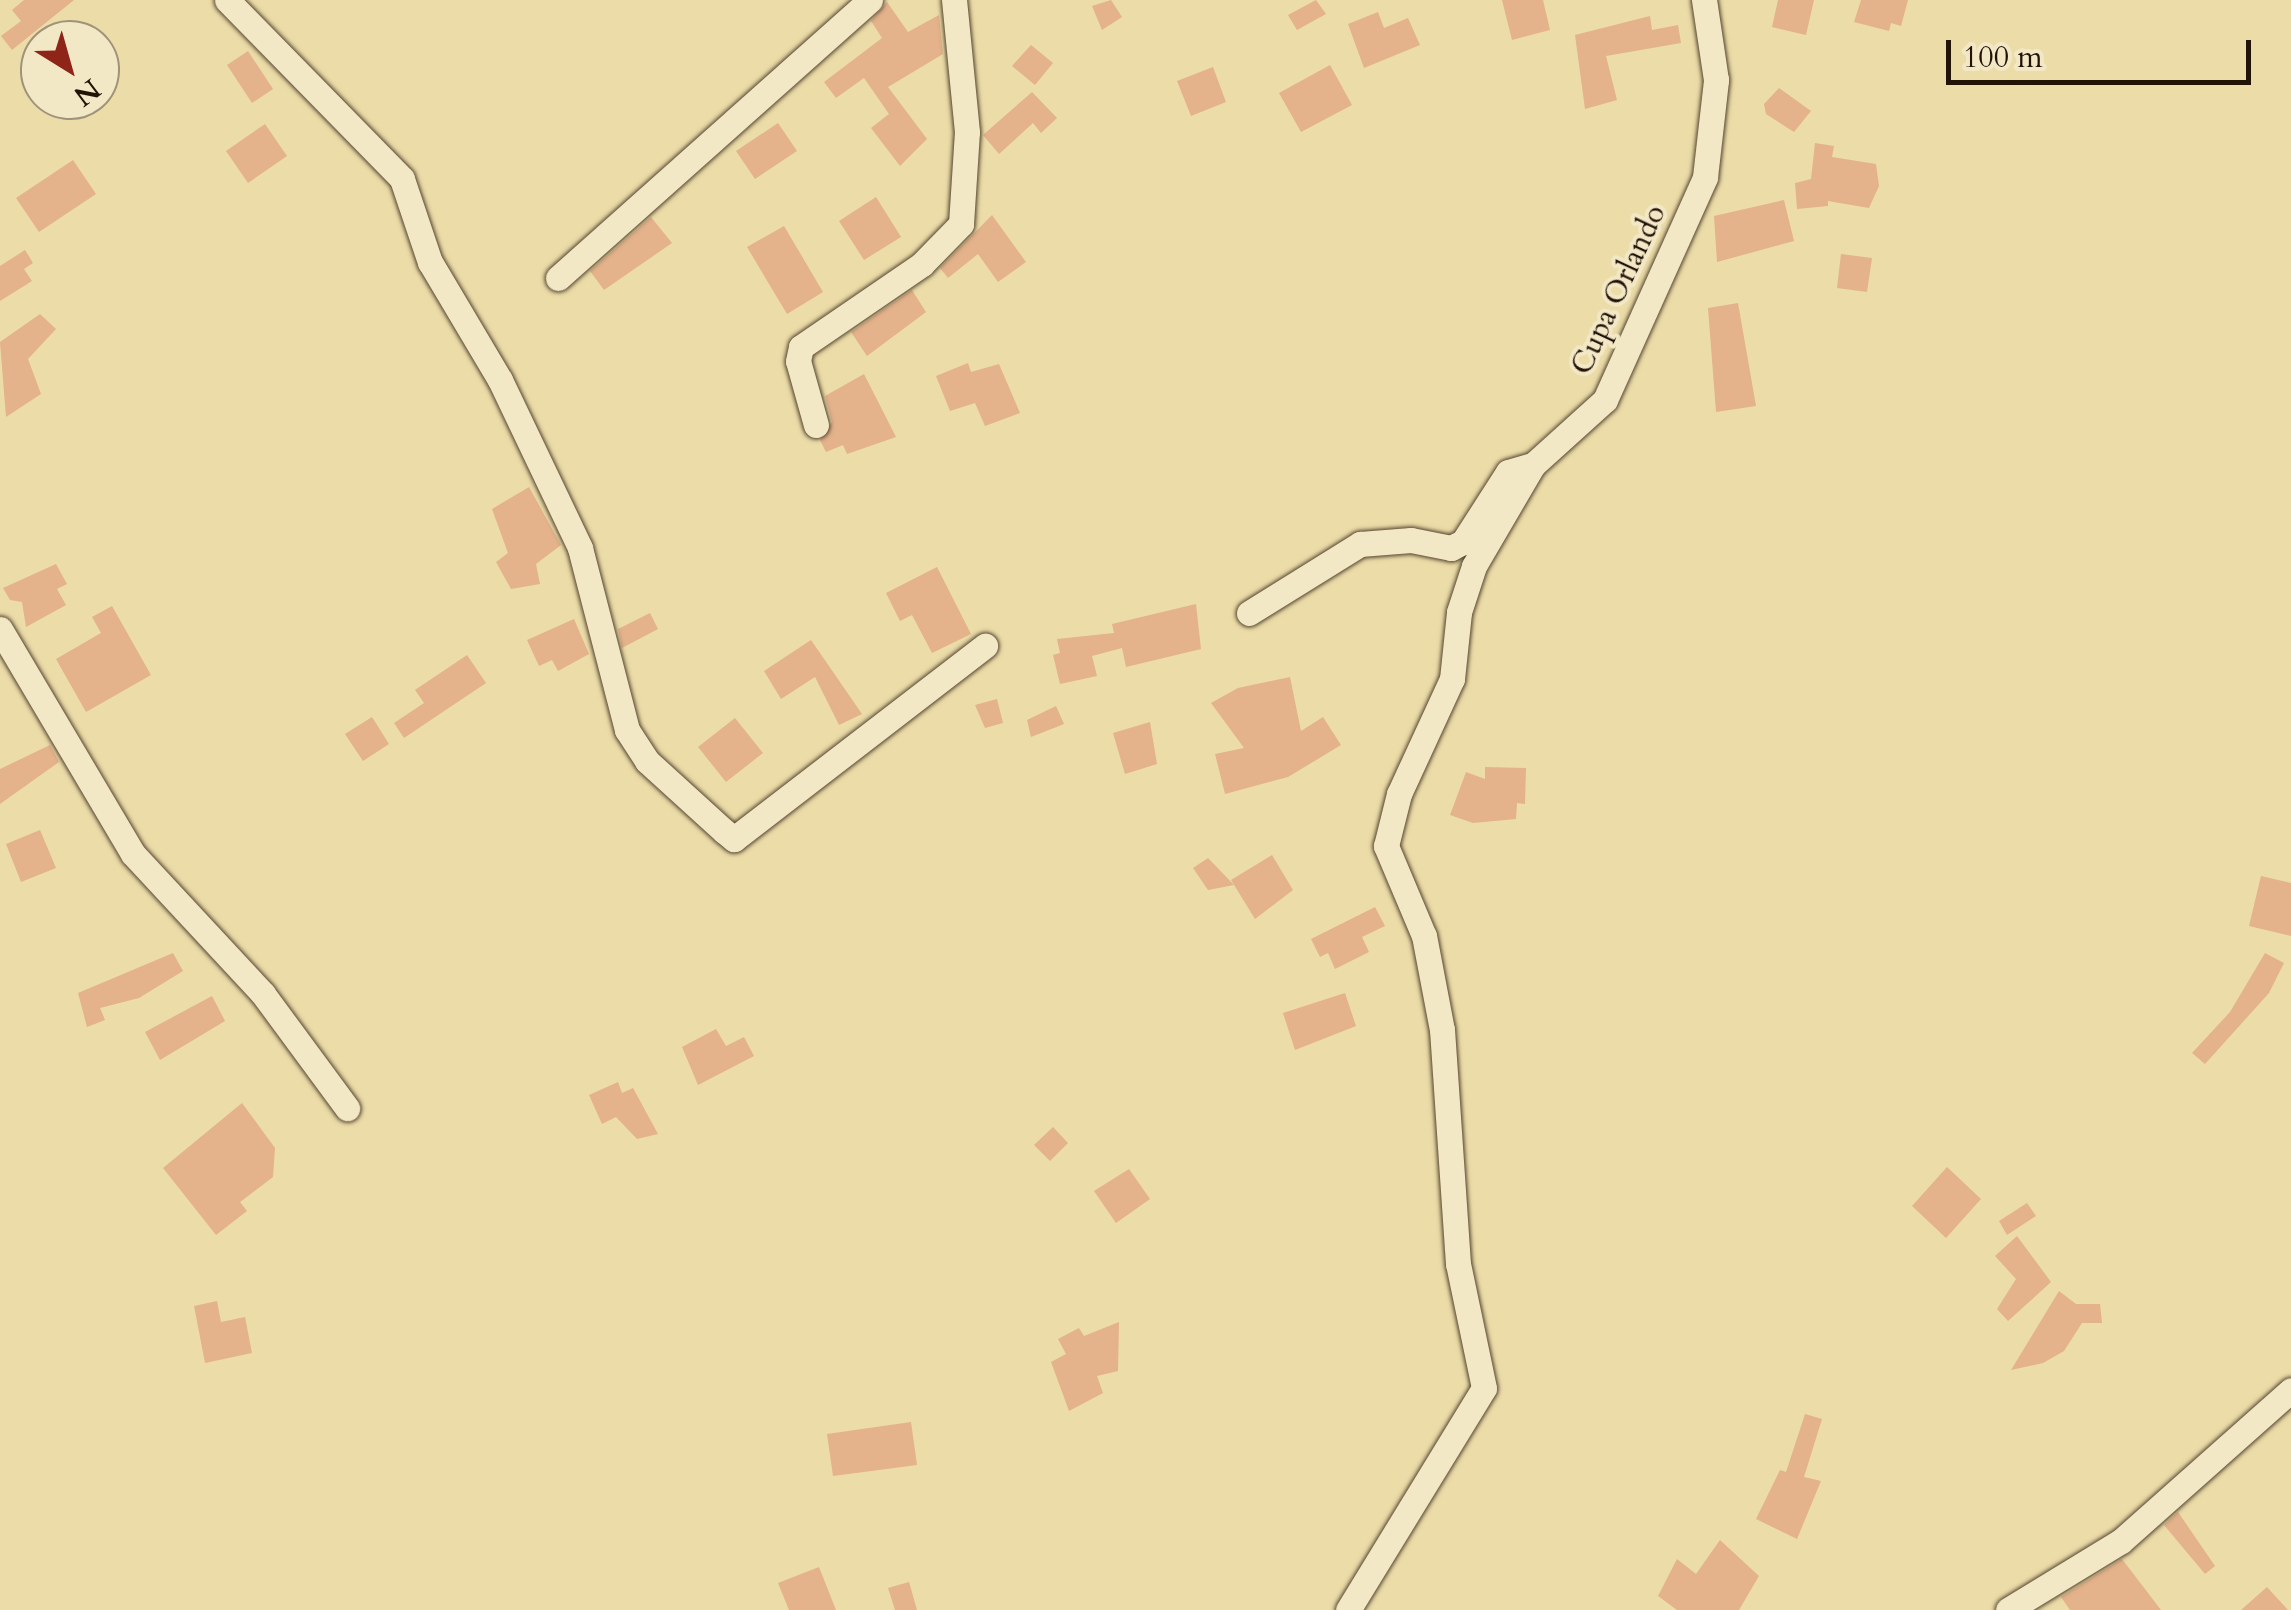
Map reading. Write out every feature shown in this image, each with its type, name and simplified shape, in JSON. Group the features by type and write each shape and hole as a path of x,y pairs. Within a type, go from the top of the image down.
{"street":[{"path":"226,0 402,180 430,262 500,380 580,548 627,730 648,761 724,831 734,839 985,646"},
{"path":"558,278 870,0"},
{"path":"816,425 798,361 801,348 922,264 961,224 967,132 954,0"},
{"name":"Cupa Orlando","path":"1348,1610 1484,1388 1458,1264 1442,1030 1424,936 1386,846 1399,794 1452,679 1466,584 1533,465 1605,400 1705,176 1716,80 1704,0"},
{"path":"1249,613 1360,544 1410,540 1451,548 1464,542 1508,472 1533,465"},
{"path":"0,630 132,854 263,994 347,1108"},
{"path":"2008,1610 2122,1541 2291,1390"}],"building":[{"path":"24,0 74,0 49,20 20,20 12,10"},
{"path":"1111,0 1122,17 1102,30 1092,6"},
{"path":"1316,0 1326,14 1297,30 1288,15"},
{"path":"1502,0 1543,0 1550,30 1512,40"},
{"path":"1778,0 1814,0 1806,35 1772,27"},
{"path":"1861,0 1908,0 1901,26 1891,23 1889,31 1854,22"},
{"path":"887,2 908,32 939,15 943,54 888,87 927,139 900,166 871,128 889,114 864,78 836,98 824,82 882,38 871,21"},
{"path":"1378,12 1384,28 1408,18 1420,45 1364,68 1348,24"},
{"path":"1650,16 1652,30 1678,25 1681,43 1606,56 1617,100 1585,109 1575,35"},
{"path":"20,22 20,44 12,50 1,36"},
{"path":"1031,45 1053,63 1035,85 1012,66"},
{"path":"248,51 273,89 252,103 227,65"},
{"path":"1330,65 1352,105 1301,132 1279,93"},
{"path":"1213,67 1226,102 1191,116 1177,81"},
{"path":"1779,88 1811,111 1794,132 1766,114 1764,104"},
{"path":"1032,92 1057,118 1041,133 1033,123 999,154 983,135"},
{"path":"778,123 797,151 755,179 736,151"},
{"path":"265,124 287,156 248,183 226,151"},
{"path":"1815,143 1834,146 1832,157 1876,164 1879,186 1869,208 1828,201 1828,206 1797,209 1795,183 1811,179"},
{"path":"73,160 96,194 39,232 16,198"},
{"path":"876,197 901,237 864,260 839,221"},
{"path":"1784,200 1794,241 1717,262 1714,216"},
{"path":"992,215 1026,262 998,282 978,254 948,278 940,268"},
{"path":"651,217 672,243 604,290 590,271"},
{"path":"784,226 823,292 787,314 747,247"},
{"path":"25,250 33,263 24,269 32,281 0,301 0,266"},
{"path":"1841,254 1872,258 1867,292 1837,288"},
{"path":"912,290 926,312 867,356 851,332"},
{"path":"1738,303 1756,406 1716,412 1708,308"},
{"path":"40,314 56,329 28,359 41,394 6,417 0,342"},
{"path":"968,363 971,372 999,364 1020,413 985,426 975,403 950,411 936,376"},
{"path":"864,374 896,437 847,454 843,445 826,452 820,440 832,422 825,396"},
{"path":"529,487 561,545 536,564 540,584 511,589 496,562 508,553 492,509"},
{"path":"56,564 67,584 57,589 66,605 26,627 22,602 10,600 3,588"},
{"path":"937,567 971,634 932,653 912,615 900,621 886,593"},
{"path":"1196,604 1201,649 1126,667 1122,648 1092,656 1097,676 1060,684 1053,655 1060,653 1057,639 1114,633 1112,624"},
{"path":"112,606 151,675 86,712 56,659 101,633 92,617"},
{"path":"650,613 658,629 622,648 618,629"},
{"path":"574,619 589,654 558,671 552,660 539,666 527,640"},
{"path":"811,640 862,714 839,725 815,677 781,699 764,671"},
{"path":"467,655 486,683 404,738 394,723 424,703 415,690"},
{"path":"1290,677 1301,731 1323,717 1341,745 1288,777 1225,794 1215,754 1244,748 1211,703 1238,688"},
{"path":"997,699 1003,723 985,728 975,705"},
{"path":"1056,706 1064,724 1031,737 1027,720"},
{"path":"372,717 389,744 363,761 345,734"},
{"path":"735,718 763,753 726,782 698,747"},
{"path":"1150,722 1157,764 1125,774 1113,733"},
{"path":"50,745 59,762 0,804 0,769"},
{"path":"1485,767 1526,768 1525,804 1517,803 1516,819 1473,823 1450,815 1466,772 1485,779"},
{"path":"40,830 56,868 21,882 6,844"},
{"path":"1272,855 1293,890 1255,919 1231,880"},
{"path":"1208,858 1234,885 1208,890 1193,868"},
{"path":"2261,876 2291,883 2291,936 2249,926"},
{"path":"1375,907 1385,926 1362,937 1369,952 1335,969 1328,953 1320,957 1311,939"},
{"path":"173,953 183,971 139,998 100,1008 105,1020 87,1027 78,993"},
{"path":"2265,953 2284,963 2269,993 2205,1064 2192,1053 2230,1012"},
{"path":"1345,993 1356,1026 1295,1050 1283,1013"},
{"path":"212,996 225,1021 160,1060 145,1032"},
{"path":"716,1029 726,1046 744,1037 754,1056 698,1085 682,1047"},
{"path":"618,1082 622,1093 633,1088 658,1134 637,1139 616,1117 602,1124 589,1095"},
{"path":"242,1103 275,1148 273,1177 240,1202 247,1211 216,1235 163,1168"},
{"path":"1053,1127 1068,1143 1050,1161 1034,1145"},
{"path":"1947,1167 1981,1199 1946,1238 1912,1206"},
{"path":"1129,1169 1150,1199 1116,1223 1094,1191"},
{"path":"2027,1203 2036,1216 2007,1235 1999,1221"},
{"path":"2017,1236 2051,1282 2008,1321 1997,1309 2016,1279 1995,1256"},
{"path":"2059,1291 2076,1304 2100,1304 2102,1323 2082,1323 2064,1351 2043,1363 2011,1370"},
{"path":"217,1301 221,1322 245,1317 252,1353 205,1363 194,1306"},
{"path":"1119,1322 1118,1371 1097,1376 1103,1393 1069,1411 1051,1362 1066,1354 1058,1339 1079,1328 1084,1336"},
{"path":"1805,1414 1822,1419 1804,1477 1821,1481 1797,1539 1756,1519 1780,1470 1786,1472"},
{"path":"911,1422 917,1465 833,1476 827,1434"},
{"path":"2178,1512 2215,1566 2205,1574 2164,1525"},
{"path":"1720,1540 1759,1576 1739,1610 1677,1610 1658,1596 1677,1559 1696,1574"},
{"path":"2122,1559 2161,1610 2070,1610 2061,1597"},
{"path":"819,1567 836,1610 789,1610 778,1583"},
{"path":"909,1582 917,1610 895,1610 888,1588"},
{"path":"2267,1587 2288,1610 2241,1610"}]}
